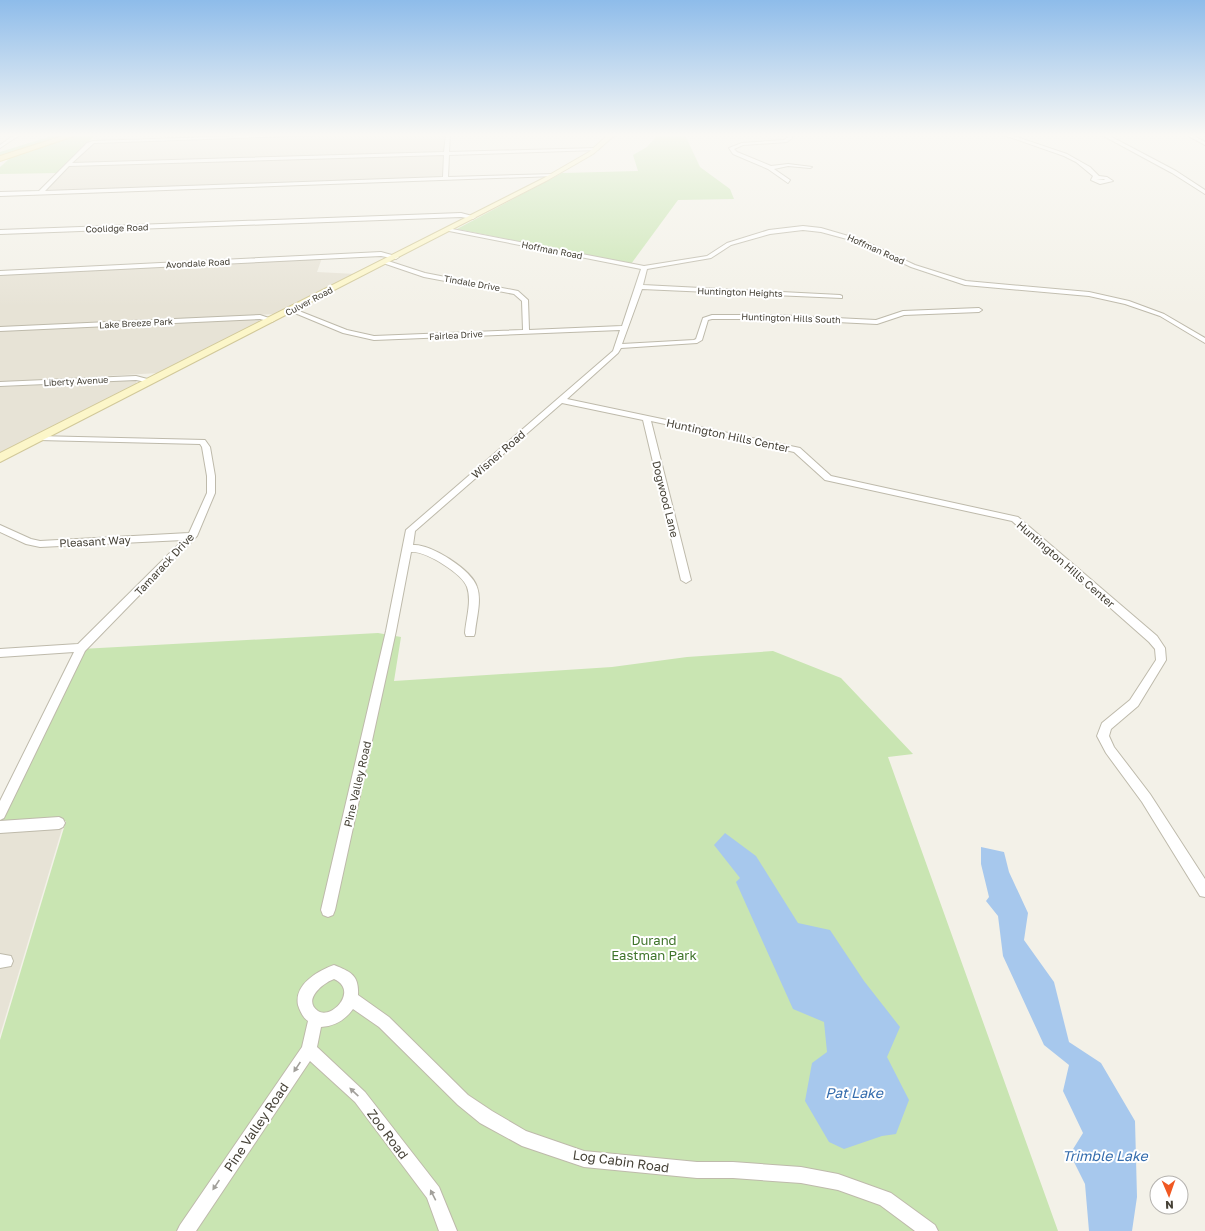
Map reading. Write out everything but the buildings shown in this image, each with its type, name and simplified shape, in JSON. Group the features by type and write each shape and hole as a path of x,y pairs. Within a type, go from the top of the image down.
{"main road":[{"name":"Culver Road","path":"0,458 522,191"}],"street":[{"path":"0,194 57,191"},
{"name":"Coolidge Road","path":"0,232 438,216 473,217"},
{"name":"Hoffman Road","path":"447,230 644,268 679,264 709,257 729,244 769,232 803,228 821,230 860,241 913,266 965,283 1089,294 1127,302 1162,315 1205,341"},
{"name":"Avondale Road","path":"0,273 386,254 396,257"},
{"name":"Tindale Drive","path":"385,262 424,275 516,292 525,300 526,332"},
{"name":"Wisner Road","path":"385,657 411,530 616,352 640,287 645,271 644,268"},
{"name":"Huntington Heights","path":"640,287 840,297"},
{"name":"Fairlea Drive","path":"292,310 345,332 369,338 625,328"},
{"name":"Huntington Hills South","path":"619,346 695,342 699,340 705,319 712,317 767,316 877,322 903,313 979,310"},
{"name":"Lake Breeze Park","path":"0,329 260,317 272,320"},
{"name":"Liberty Avenue","path":"0,384 136,378 151,381"},
{"name":"Huntington Hills Center","path":"561,400 797,450 828,478 1015,519 1154,639 1160,648 1161,660 1134,703 1106,726 1103,736 1110,750 1146,798 1205,891"},
{"name":"Dogwood Lane","path":"646,418 686,580"},
{"name":"Tamarack Drive","path":"0,814 81,648 192,536 211,493 209,462 206,447 202,442 39,438"},
{"name":"Pleasant Way","path":"0,528 29,542 40,544 192,536"},
{"path":"407,549 417,548 438,557 464,576 471,584 473,593 470,633"},
{"path":"0,653 81,648"},
{"name":"Pine Valley Road","path":"328,910 385,657"},
{"path":"0,827 59,823"},
{"path":"334,972 347,978 351,984 350,1000 342,1012 336,1017 322,1020 310,1014 306,999 308,991 319,978 334,972"},
{"name":"Log Cabin Road","path":"350,1000 384,1022 463,1100 522,1138 584,1159 697,1170 733,1170 801,1175 838,1182 885,1199 930,1231"},
{"name":"Pine Valley Road","path":"186,1231 309,1050 316,1018"},
{"name":"Zoo Road","path":"309,1050 360,1097 432,1193 448,1231"}],"shaded area":[{"path":"322,258 317,272 356,274 277,314 0,327 0,275"},
{"path":"259,320 259,323 159,373 0,382 0,330"},
{"path":"136,381 137,384 0,454 0,387"},
{"path":"62,829 0,1035 0,833"}],"green space":[{"path":"527,191 731,191 734,199 678,200 631,264 457,229"},
{"name":"Durand Eastman Park","path":"378,633 401,637 394,681 612,667 687,657 773,651 841,678 913,754 888,757 1058,1231 0,1231 0,1040 66,821 0,824 0,816 81,649"}],"water":[{"name":"Pat Lake","path":"725,833 756,856 798,923 830,930 864,981 900,1027 887,1057 909,1100 896,1134 882,1136 844,1149 829,1142 805,1101 812,1063 827,1052 824,1022 793,1009 736,882 740,878 714,845"},
{"name":"Trimble Lake","path":"981,847 1004,852 1009,872 1028,913 1024,940 1054,982 1069,1042 1101,1063 1135,1121 1137,1197 1132,1231 1089,1231 1085,1184 1070,1154 1083,1133 1063,1091 1069,1065 1044,1045 1003,956 998,916 986,901 989,897 981,864"}]}
